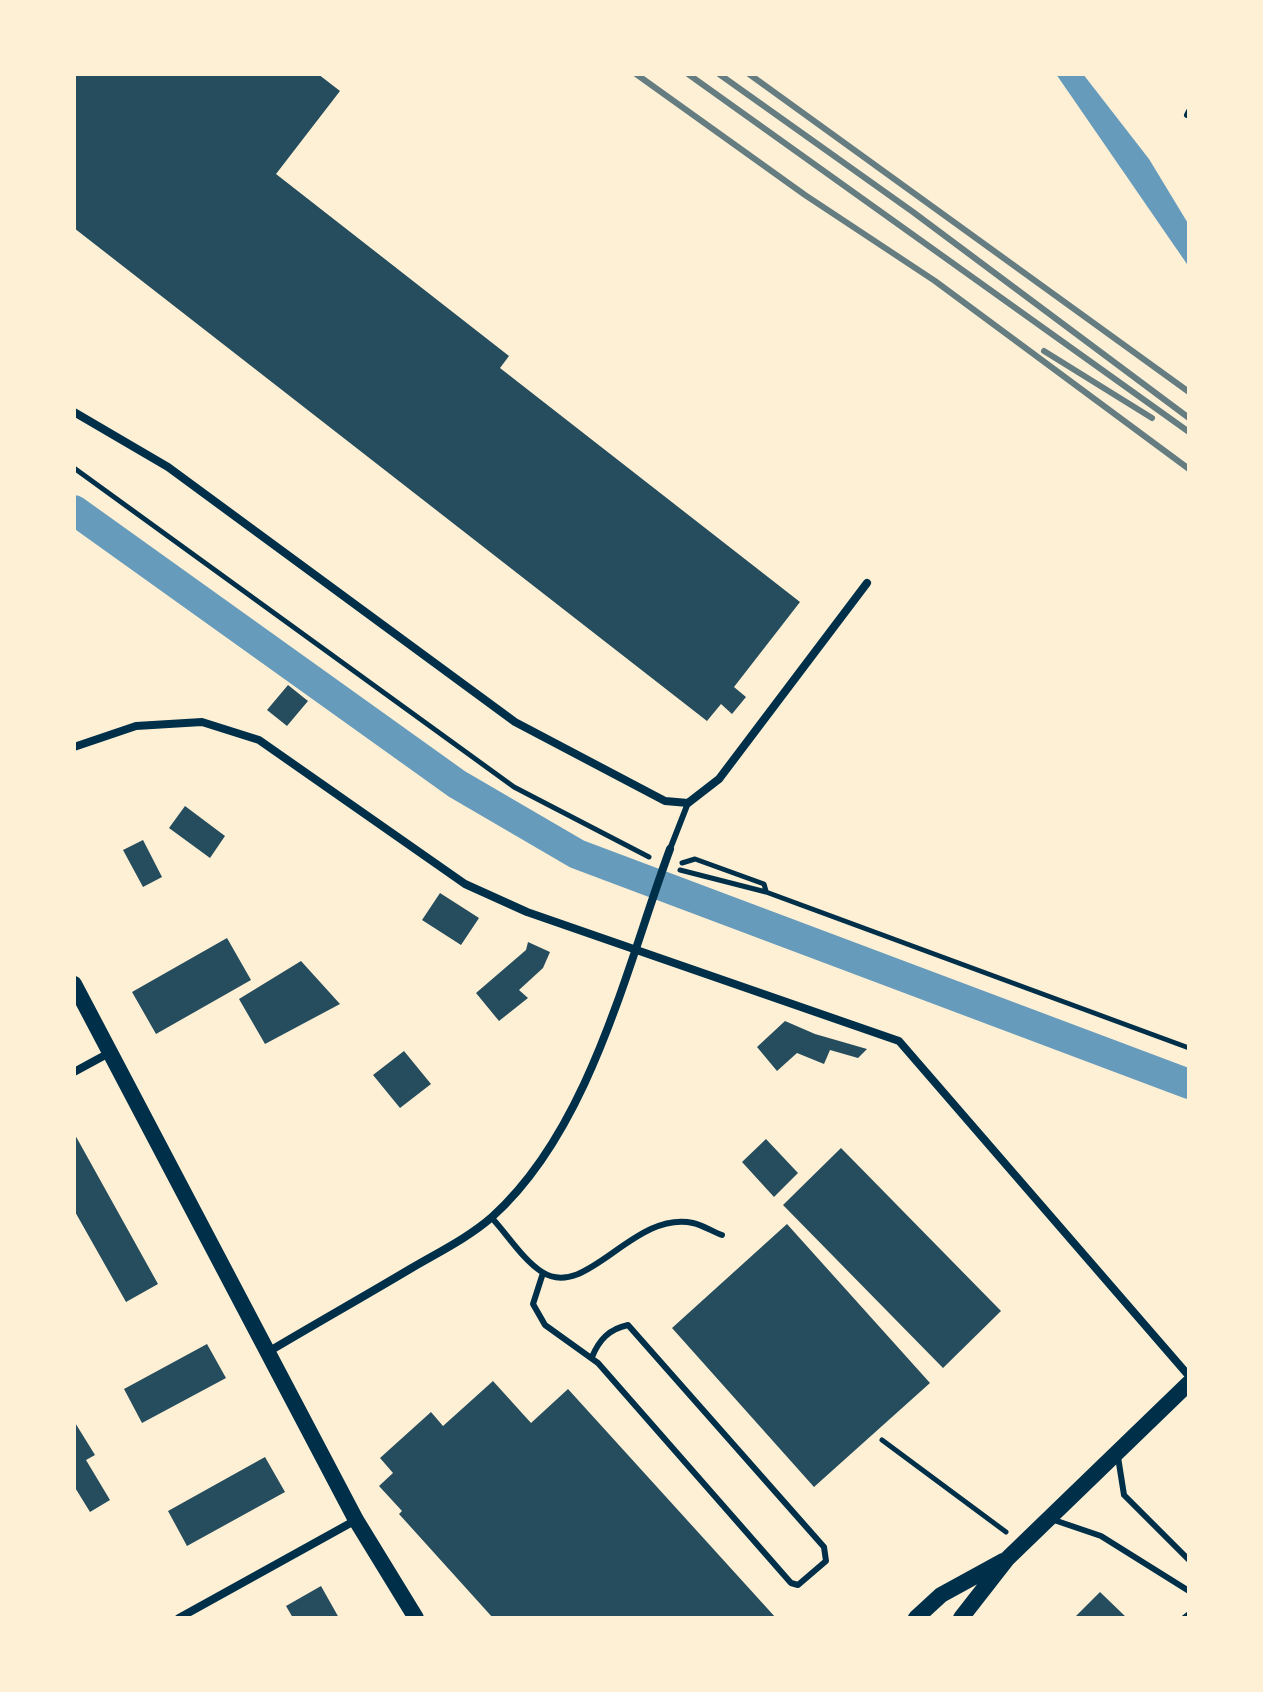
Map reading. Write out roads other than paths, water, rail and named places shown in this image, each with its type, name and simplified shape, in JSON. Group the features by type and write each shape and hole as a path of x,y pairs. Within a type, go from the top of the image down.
{"main road":[{"path":"74,984 356,1520 418,1618"},
{"path":"961,1618 1007,1559 1189,1383"},
{"path":"916,1618 941,1595 1007,1559"}],"street":[{"path":"74,412 168,467 515,722 665,801 688,803 719,779 867,583"},
{"path":"74,747 136,726 202,722 259,740 465,884 527,912 636,947 899,1041 1189,1376"},
{"path":"267,1352 451,1245 491,1217 531,1172 568,1115 636,947 668,857"},
{"path":"74,1072 109,1053"},
{"path":"179,1618 356,1520"}],"lane":[{"path":"668,857 688,803"},
{"path":"491,1217 543,1273 567,1278 582,1274 631,1237 659,1226 692,1223 722,1235"},
{"path":"543,1273 533,1304 545,1325 592,1357 791,1583 798,1585 817,1572 826,1561 824,1547 628,1325 615,1328 597,1344 592,1357"},
{"path":"1118,1454 1124,1495 1189,1560"},
{"path":"1051,1519 1101,1536 1189,1591"},
{"path":"1184,1618 1189,1614"}],"water":[{"path":"1056,74 1083,74 1149,159 1189,225 1189,267"}],"waterway":[{"path":"74,510 457,784 577,854 1189,1084"}],"railway":[{"path":"636,74 805,195 935,281 1189,469"},
{"path":"688,74 1189,432"},
{"path":"719,74 913,212 1189,418"},
{"path":"749,74 1189,392"},
{"path":"1044,351 1152,418"}]}
